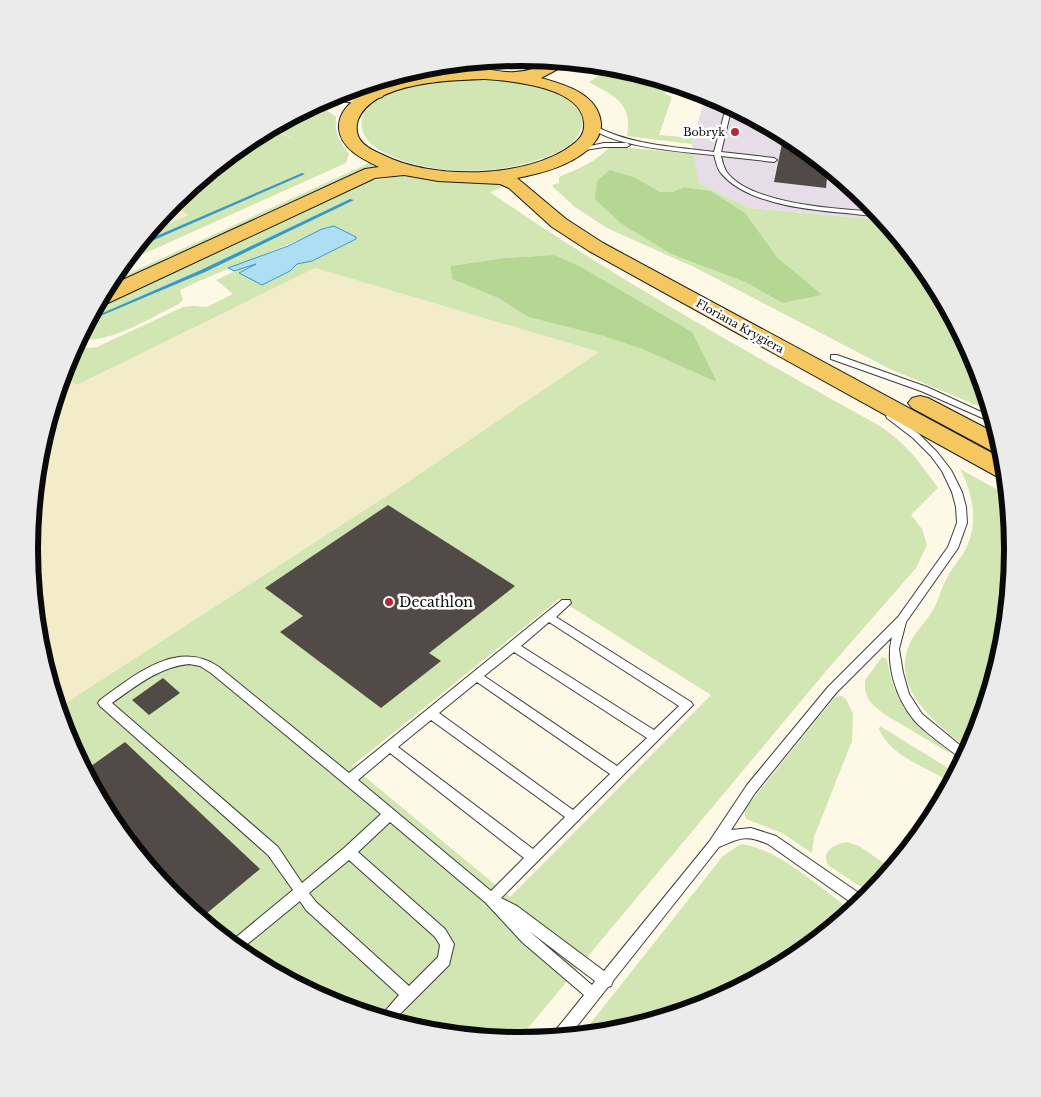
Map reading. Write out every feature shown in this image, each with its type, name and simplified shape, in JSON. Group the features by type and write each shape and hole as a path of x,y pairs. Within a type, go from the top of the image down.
{"main road":[{"path":"513,76 561,89 578,99 586,106 593,119 593,127 587,140 576,150 548,164 520,172 482,176 438,175 408,170 382,162 363,151 354,143 349,135 348,126 350,118 358,105 376,94 403,83 438,76 539,74 561,68"},
{"path":"561,89 558,83 559,80 568,69"},
{"path":"126,270 354,167 361,160 363,151"},
{"name":"Floriana Krygiera","path":"548,164 539,173 540,182 558,201 584,220 626,245 991,441"},
{"path":"111,293 371,174 408,170"},
{"name":"Floriana Krygiera","path":"482,176 515,184 550,216 582,238 996,466"}],"street":[{"path":"348,97 356,98 376,94"},
{"path":"327,106 337,108 346,113 350,118"}],"lane":[{"path":"727,112 717,154 725,173 734,183 750,192 804,206 868,213"},
{"path":"593,127 601,134 614,138 682,150"},
{"path":"576,150 592,146 614,145 774,160"},
{"name":"Floriana Krygiera","path":"834,357 924,389 985,417"},
{"path":"566,1029 714,846 751,790 832,690 902,620 952,548 962,523 961,507 957,492 946,470 926,444 849,386"},
{"path":"349,780 566,602"},
{"path":"491,899 687,705 549,617"},
{"path":"902,620 894,649 896,673 904,695 918,716 959,751"},
{"path":"514,646 654,738"},
{"path":"409,995 312,906 273,851 104,702 157,668 172,662 201,662 221,674 491,899 512,924 594,995"},
{"path":"476,676 618,774"},
{"path":"430,713 574,818"},
{"path":"390,746 533,857"},
{"path":"240,942 348,852 390,814"},
{"path":"714,846 732,834 745,832 760,835 787,851 854,897"},
{"path":"348,852 440,933 447,944 444,960 391,1014"},
{"path":"491,899 512,910 606,981"}],"shaded area":[{"path":"704,101 734,115 789,147 839,185 874,219 749,208 699,183 692,144"},
{"path":"178,208 190,215 158,229"},
{"path":"315,268 599,352 396,490 63,705 54,674 42,612 38,549 39,517 42,485 54,423 68,379 77,385"}],"green space":[{"path":"495,67 533,70 467,69"},
{"path":"603,73 667,88 665,94 672,97 659,135 693,138 692,144 627,136 627,116 620,102 589,82"},
{"path":"450,79 503,80 550,91 575,106 582,117 579,134 560,151 525,164 506,168 465,171 424,166 405,161 379,150 365,137 362,128 363,116 370,106 381,98 410,87"},
{"path":"322,108 325,109 336,117 337,134 349,154 346,163 134,258 158,229 189,215 178,208 226,165 277,132 297,141 278,131 307,115"},
{"path":"611,146 694,154 699,183 749,208 874,219 904,254 939,307 967,364 982,408 890,369 694,267 607,228 575,207 552,185 559,183 559,177 599,156","holes":["636,178 660,192 672,192 684,187 711,191 744,213 777,257 821,295 781,303 745,282 671,254 623,225"]},
{"path":"369,163 380,168 341,182 116,284 121,277"},
{"path":"610,170 636,178 660,192 672,192 684,187 711,191 745,213 777,257 822,295 782,303 745,282 671,254 623,225 595,199 597,181"},
{"path":"401,176 435,181 491,183 504,186 490,192 633,284 880,426 897,439 912,454 938,488 911,515 922,529 927,545 916,568 827,670 525,1032 457,1027 395,1015 365,1006 307,982 252,950 202,912 157,867 119,817 87,762 63,705 396,490 599,352 315,268 77,385 68,379 82,347 97,347 183,307 207,307 233,294 216,280 249,265 259,263 245,269 269,282 290,271 297,264 312,261 356,239 327,227 180,290 183,299 179,304 130,329 103,338 85,340 105,302 369,181","holes":["554,255 717,381 642,349 603,336 528,317 498,298 452,279 450,266 504,258","559,599 711,695 510,897 352,766"]},
{"path":"554,255 581,267 692,332 717,382 642,349 603,336 528,317 498,298 452,279 450,266 504,258"},
{"path":"960,469 1000,491 1004,549 999,612 994,643 978,704 962,744 944,730 921,706 912,693 907,679 905,664 910,643 933,610 943,586 969,542 972,532 973,510 965,479"},
{"path":"882,657 887,659 892,682 907,712 921,729 951,754 884,714 868,699 865,691 865,680"},
{"path":"842,696 846,699 853,714 852,741 814,837 812,853 782,833 746,819 744,810 835,697"},
{"path":"880,726 950,769 945,779 900,754 884,738 879,729"},
{"path":"847,842 859,846 886,865 863,889 828,865 826,856 830,849 838,844"},
{"path":"741,844 770,853 799,871 845,906 815,932 789,950 734,982 676,1006 646,1015 588,1026 723,856"}],"water":[{"path":"334,226 356,237 356,239 312,261 297,264 290,271 262,285 239,273 256,264 234,271 228,268 288,246 322,229"}],"building":[{"path":"782,143 827,175 826,188 774,182"},
{"name":"Decathlon","path":"388,505 515,586 429,653 441,661 381,708 280,632 303,616 265,588"},
{"path":"163,678 180,693 149,715 132,700"},
{"path":"125,742 260,869 205,915 157,867 137,843 102,790 90,767"}],"waterway":[{"path":"148,241 303,174"},
{"path":"97,317 203,271 352,200"}],"place":[{"name":"Bobryk","path":"735,132"},
{"name":"Decathlon","path":"389,602"}]}
